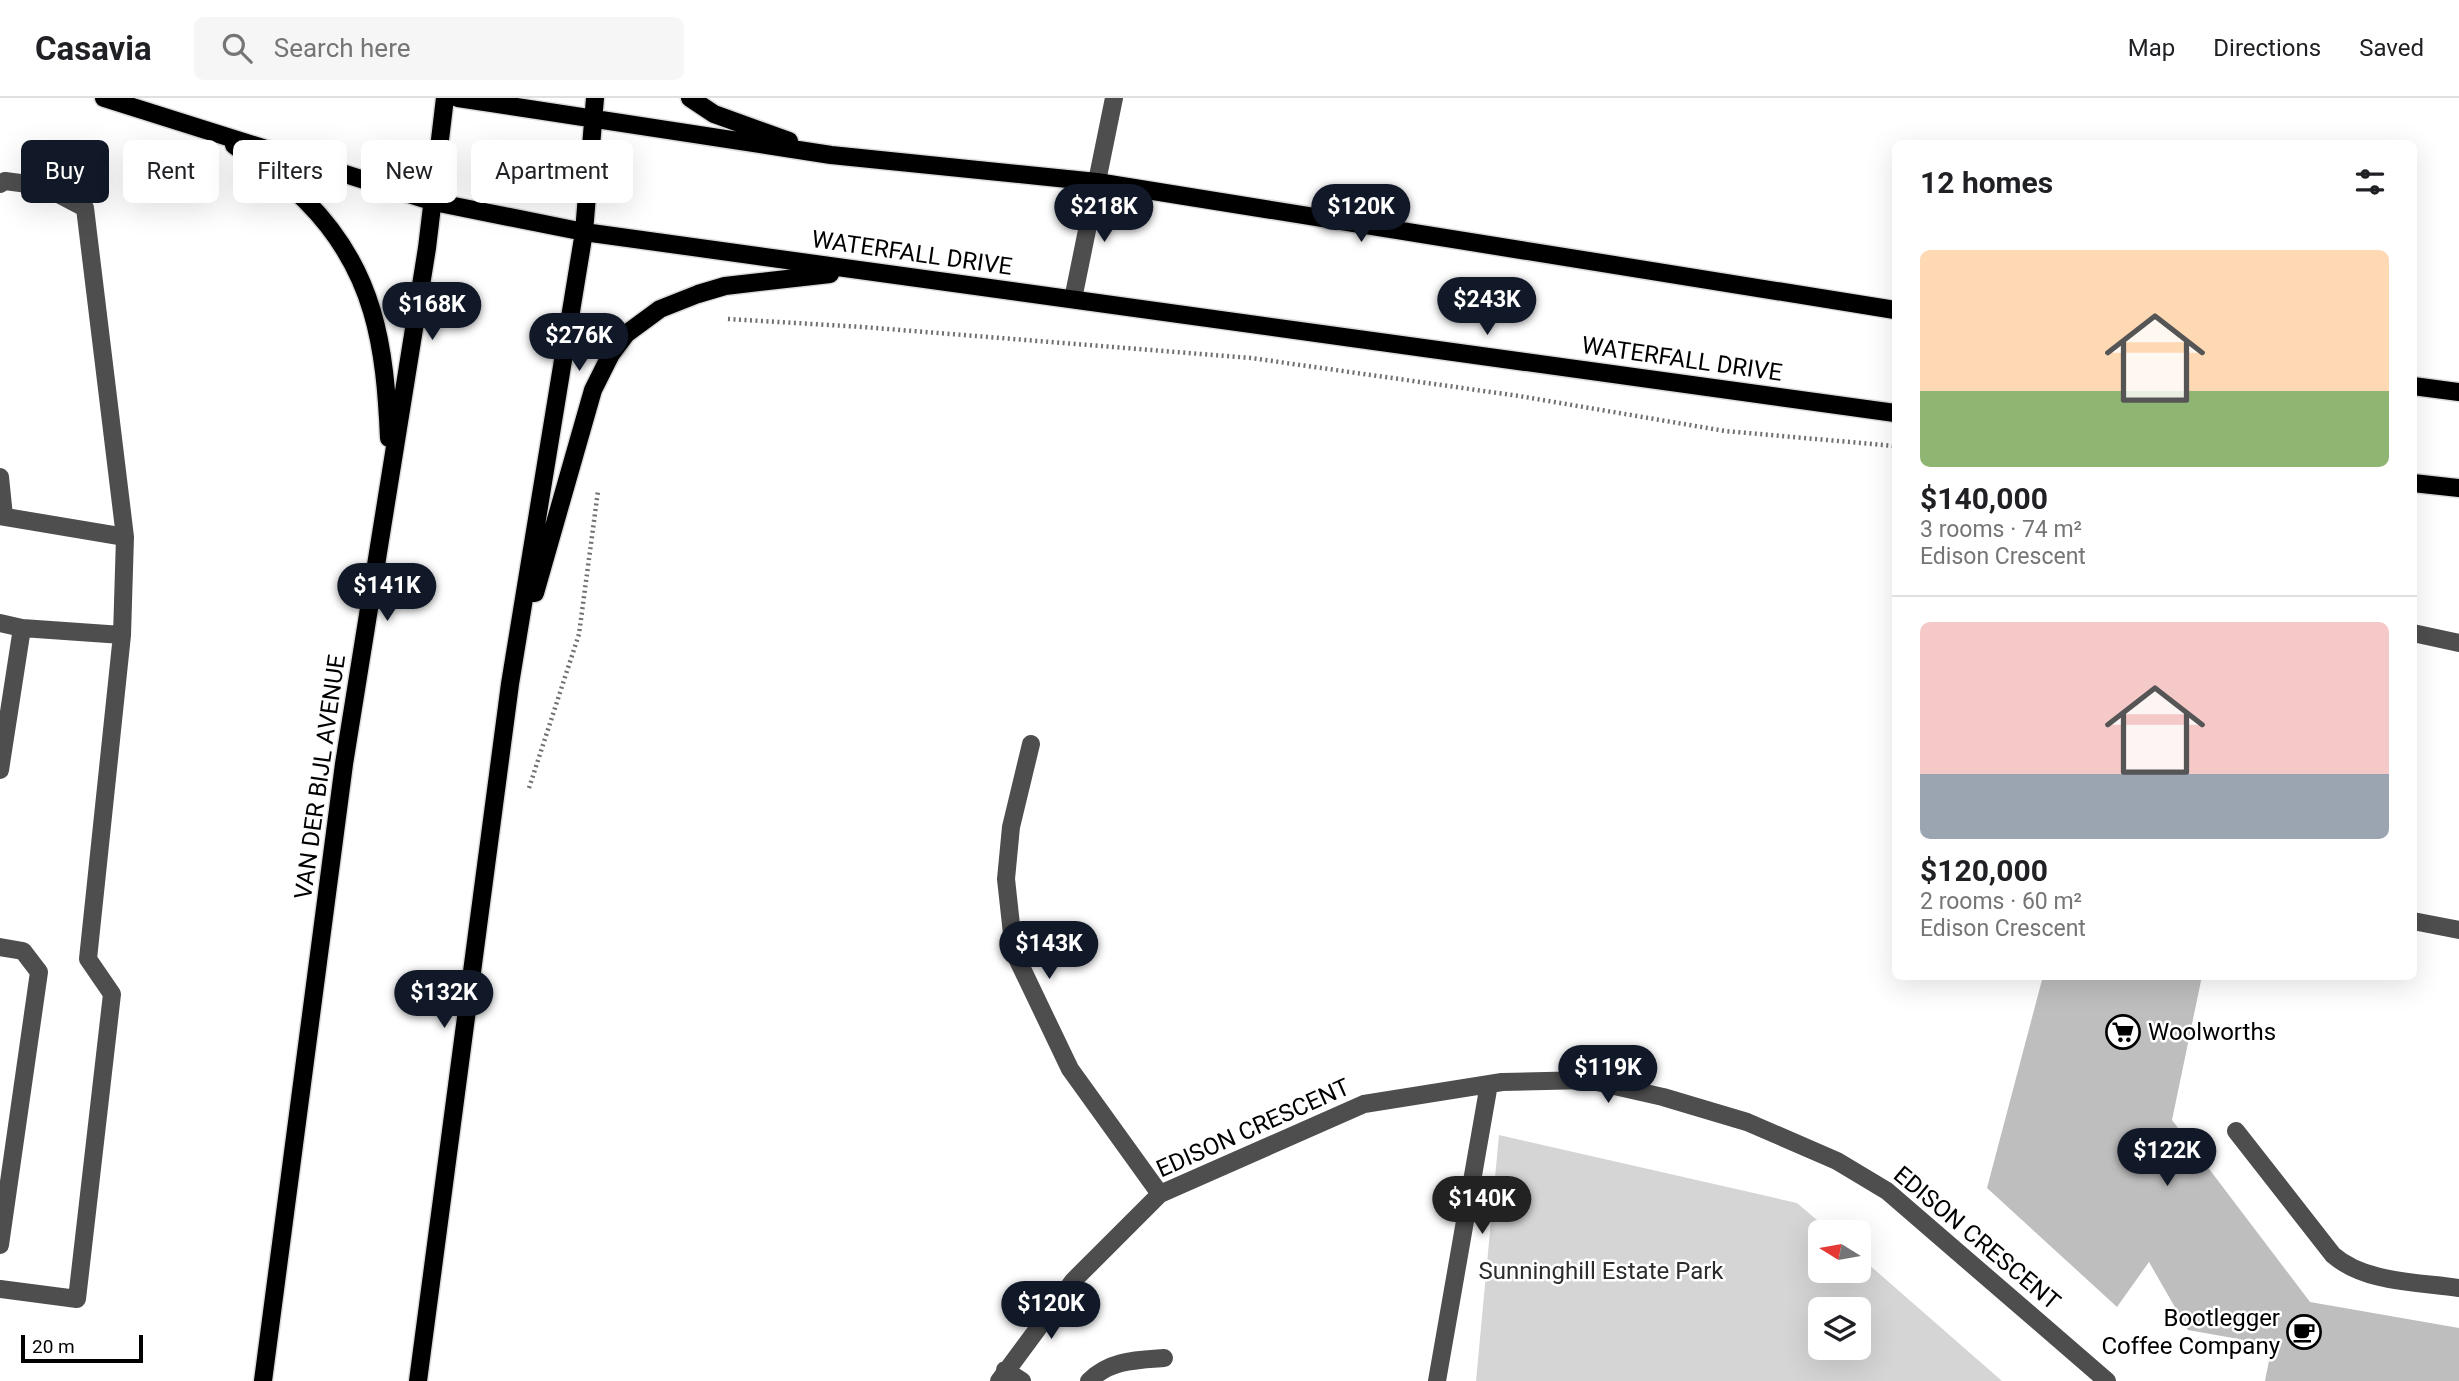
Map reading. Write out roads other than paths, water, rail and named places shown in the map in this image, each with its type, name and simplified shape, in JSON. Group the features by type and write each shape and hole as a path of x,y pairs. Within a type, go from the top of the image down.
{"main road":[{"name":"WATERFALL DRIVE","path":"104,98 361,180"},
{"name":"VAN DER BIJL AVENUE","path":"441,140 446,98"},
{"path":"458,98 831,155 1097,182 1892,310"},
{"path":"418,1381 510,684 584,232 595,98"},
{"path":"690,98 714,114 831,155"},
{"path":"224,138 305,200 339,241 358,275 372,310 383,352 391,477"},
{"name":"VAN DER BIJL AVENUE","path":"263,1381 344,764 434,203"},
{"name":"WATERFALL DRIVE","path":"439,203 584,232 1892,413"},
{"path":"510,684 583,417 602,370 626,334 660,310 724,286 857,271"},
{"path":"2417,387 2459,392"},
{"path":"2417,483 2459,488"}],"street":[{"path":"1073,299 1114,98"},
{"path":"0,184 5,181 43,186 85,208 125,537 122,635 88,960 112,994 77,1298 0,1289"},
{"path":"0,477 2,516 125,537"},
{"path":"0,623 22,628 122,635"},
{"path":"0,770 22,628"},
{"path":"2417,634 2459,643"},
{"path":"1031,744 1011,827 1006,879 1014,952 1070,1069 1160,1194"},
{"path":"2417,922 2459,930"},
{"path":"0,947 23,951 39,972 0,1245"},
{"name":"EDISON CRESCENT","path":"1002,1375 1073,1281 1160,1194 1364,1104 1502,1082 1588,1080 1663,1097 1747,1122 1837,1161 1887,1191 2107,1381"},
{"path":"1437,1381 1489,1084"},
{"path":"2236,1131 2342,1263 2367,1273 2459,1288"},
{"path":"1089,1381 1097,1373 1124,1361 1164,1358"},
{"path":"1002,1375 1022,1381"}],"place":[{"name":"Woolworths","path":"2123,1032"},
{"name":"Bootlegger Coffee Company","path":"2304,1332"}],"park label":[{"name":"Sunninghill Estate Park","path":"1601,1271"}]}
